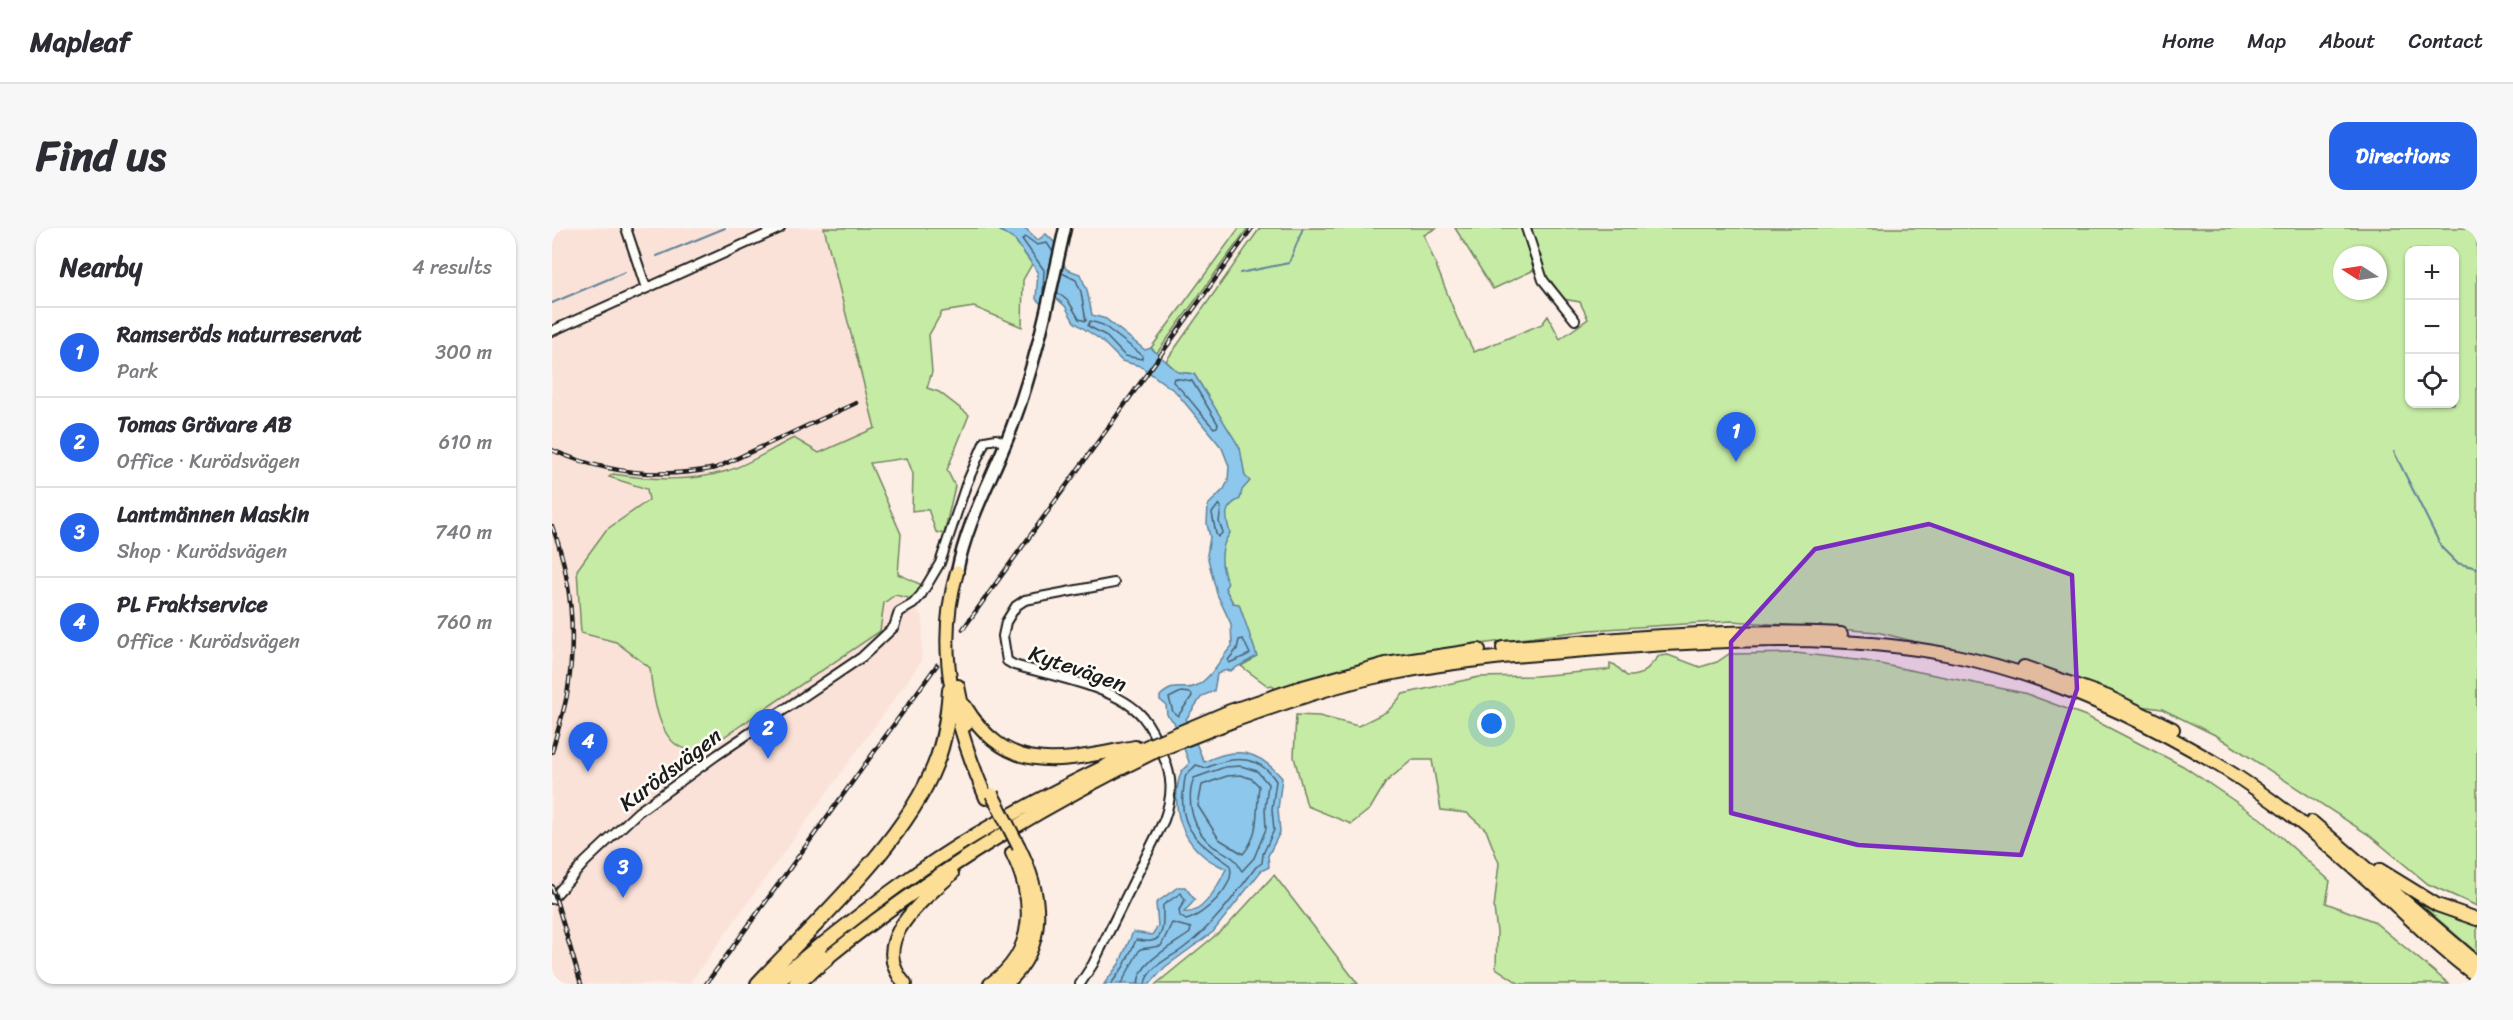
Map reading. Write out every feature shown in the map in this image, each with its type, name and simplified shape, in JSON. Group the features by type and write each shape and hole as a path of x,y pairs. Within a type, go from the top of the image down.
{"highway":[{"path":"758,984 883,848 916,803 940,753 955,692"},
{"path":"774,984 823,952"},
{"path":"796,984 823,952"}],"main road":[{"path":"957,572 952,591 948,626 955,692 989,796 1034,884 1038,922 1028,955 1006,984"},
{"path":"823,952 896,887 976,835 1083,776 1299,688 1386,664 1480,650 1719,633 1814,633 1905,640 1952,648 2063,679 2140,711 2238,768 2328,834 2417,894 2452,911 2477,919"},
{"path":"1232,716 1387,674 1480,659 1667,644 1774,641 1857,643 1951,656 2025,675 2104,705 2161,732 2223,768 2322,841 2477,976"},
{"path":"955,692 986,735 1002,748 1022,757 1046,760 1153,748"},
{"path":"823,952 982,847 1153,748"},
{"path":"2328,834 2477,963"},
{"path":"905,984 894,967 892,956 896,932 915,907 982,847"},
{"path":"990,984 1005,973 1019,953 1029,920 1025,883 1015,849"}],"street":[{"path":"626,228 646,288"},
{"path":"552,331 780,228"},
{"path":"957,572 976,509 1005,443 1027,380 1065,228"},
{"path":"1526,228 1543,280 1575,320"},
{"name":"Kurödsvägen","path":"552,899 592,855 638,812 717,755 862,657 894,627 900,612 917,600 940,563 966,485 985,441 996,439 1005,443"},
{"name":"Kytevägen","path":"1080,984 1093,964 1164,820 1172,784 1169,769 1152,731 1142,716 1127,703 1110,695 1014,665 1007,661 1003,651 1003,636 1010,612 1025,600 1114,583"}],"highlighted area":[{"path":"1929,524 2072,575 2077,689 2021,855 1858,845 1731,813 1731,642 1815,549"}],"shaded area":[{"path":"552,228 824,228 875,428 819,453 794,438 729,470 687,479 648,479 613,474 610,477 647,489 649,500 633,512 581,632 616,642 650,668 652,693 882,621 884,603 895,595 913,599 916,610 923,617 921,662 689,984 552,984"}],"green space":[{"path":"824,228 996,228 1015,240 1032,264 1023,280 1022,327 974,307 942,312 929,335 932,372 927,388 939,392 969,415 947,470 955,486 944,534 936,532 928,509 912,511 913,474 907,458 870,463 901,534 898,574 922,585 913,599 895,595 884,603 880,631 706,749 687,749 677,745 669,738 663,727 655,702 650,668 616,642 581,633 577,570 606,530 649,500 647,489 609,477 613,474 670,479 713,475 744,464 794,438 819,453 875,428"},
{"path":"1239,228 1248,228 1157,353 1151,348"},
{"path":"1260,228 1436,228 1424,235 1457,318 1474,352 1542,324 1548,316 1560,339 1588,319 1580,302 1563,299 1551,281 1545,277 1531,228 2477,228 2477,906 2428,884 2369,835 2217,736 2162,709 2070,696 2014,667 1877,632 1732,621 1591,630 1464,646 1277,692 1272,685 1268,686 1241,666 1252,660 1233,603 1225,588 1221,564 1221,516 1237,486 1213,405 1194,374 1178,372 1166,361"},
{"path":"1455,228 1522,228 1534,270 1493,289"},
{"path":"1796,653 1865,661 2024,693 2086,716 2183,766 2261,819 2330,881 2326,903 2373,921 2449,984 1520,984 1496,968 1497,932 1494,908 1499,863 1486,830 1467,813 1441,810 1432,760 1412,760 1386,782 1370,809 1351,824 1307,806 1294,757 1296,715 1319,716 1358,726 1388,711 1403,694 1479,677 1536,676 1605,670 1610,669 1610,663 1627,676 1633,676 1643,673 1659,656 1668,655 1700,667 1717,662 1729,654"},
{"path":"1274,875 1358,984 1156,984 1227,926"},
{"path":"2417,901 2451,917 2477,925 2477,953"}],"water":[{"path":"996,228 1025,228 1038,240 1046,234 1056,244 1066,269 1080,274 1087,290 1092,315 1106,319 1145,350 1151,348 1178,372 1194,374 1240,448 1245,476 1250,481 1242,490 1240,499 1228,509 1230,533 1222,551 1222,558 1223,571 1228,583 1225,588 1233,603 1239,604 1257,656 1230,671 1226,670 1217,674 1214,691 1202,696 1186,719 1204,762 1227,754 1246,754 1264,761 1282,778 1278,809 1280,832 1268,856 1269,867 1261,871 1213,932 1165,967 1150,984 1104,984 1119,964 1133,932 1152,935 1158,926 1156,903 1178,887 1185,887 1195,900 1184,912 1198,909 1210,898 1226,869 1207,859 1188,839 1183,828 1177,805 1178,781 1182,770 1188,766 1189,762 1174,722 1167,715 1166,705 1160,700 1160,696 1171,689 1192,688 1202,682 1232,646 1231,624 1217,594 1207,555 1210,537 1207,524 1208,505 1224,489 1228,481 1229,466 1222,448 1176,392 1140,366 1122,361 1101,340 1074,322 1065,306 1056,298 1040,303 1036,299 1038,272 1015,240"}],"waterway":[{"path":"657,256 725,228"},
{"path":"1240,273 1289,263 1303,228"},
{"path":"552,303 625,272"},
{"path":"2394,452 2442,548 2457,563 2477,568"}],"railway":[{"path":"963,629 1252,228"},
{"path":"552,450 592,464 632,472 674,473 716,468 856,403"},
{"path":"552,526 564,565 572,627 568,689 552,752"},
{"path":"706,984 937,665"},
{"path":"552,886 581,984"}],"place":[{"name":"Ramseröds naturreservat","path":"1736,462"},
{"name":"Tomas Grävare AB","path":"768,759"},
{"name":"PL Fraktservice","path":"588,772"},
{"name":"Lantmännen Maskin","path":"623,898"}]}
